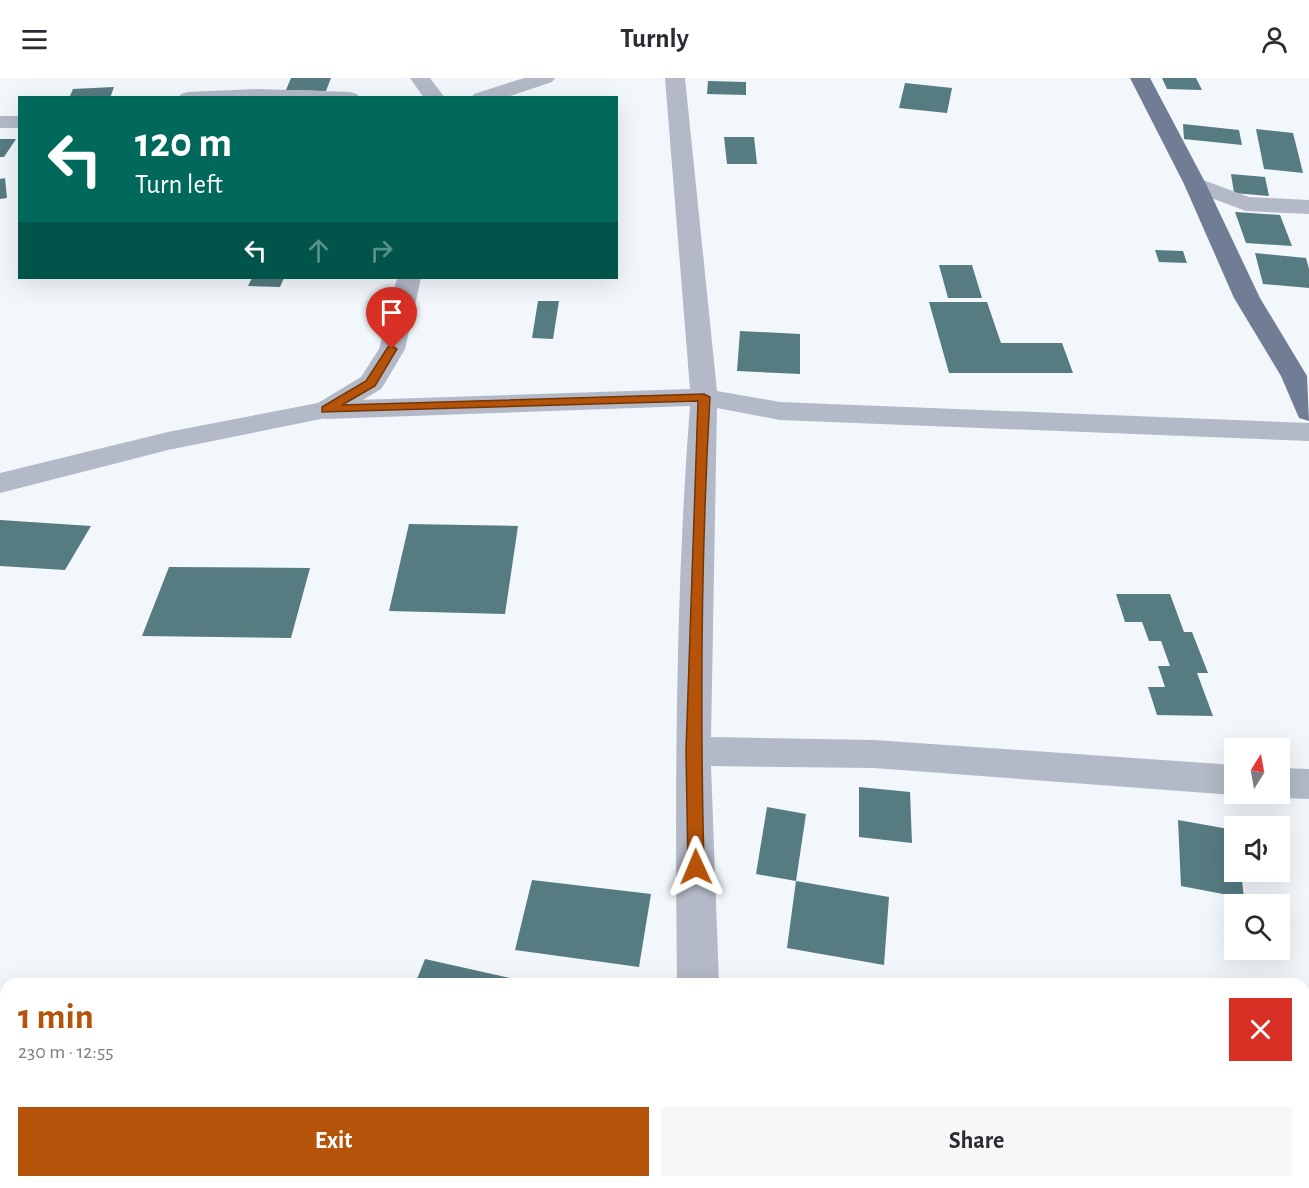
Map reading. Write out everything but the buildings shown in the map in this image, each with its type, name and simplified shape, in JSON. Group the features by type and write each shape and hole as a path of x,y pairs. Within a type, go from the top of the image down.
{"highway":[{"path":"1140,78 1195,184 1247,298 1294,376 1309,412"}],"street":[{"path":"420,78 434,96"},
{"path":"487,96 545,78"},
{"path":"675,78 704,397 700,459 693,751 698,978"},
{"path":"222,96 257,94 304,96"},
{"path":"0,122 18,122"},
{"path":"1195,184 1246,204 1309,207"},
{"path":"327,410 371,383 392,349 409,279"},
{"path":"0,483 168,441 327,410 704,397 780,411 1309,432"},
{"path":"693,751 873,754 1224,779"},
{"path":"1290,783 1309,784"}],"route":[{"path":"392,349 371,383 327,410 704,397 700,459 693,751 696,867"}]}
